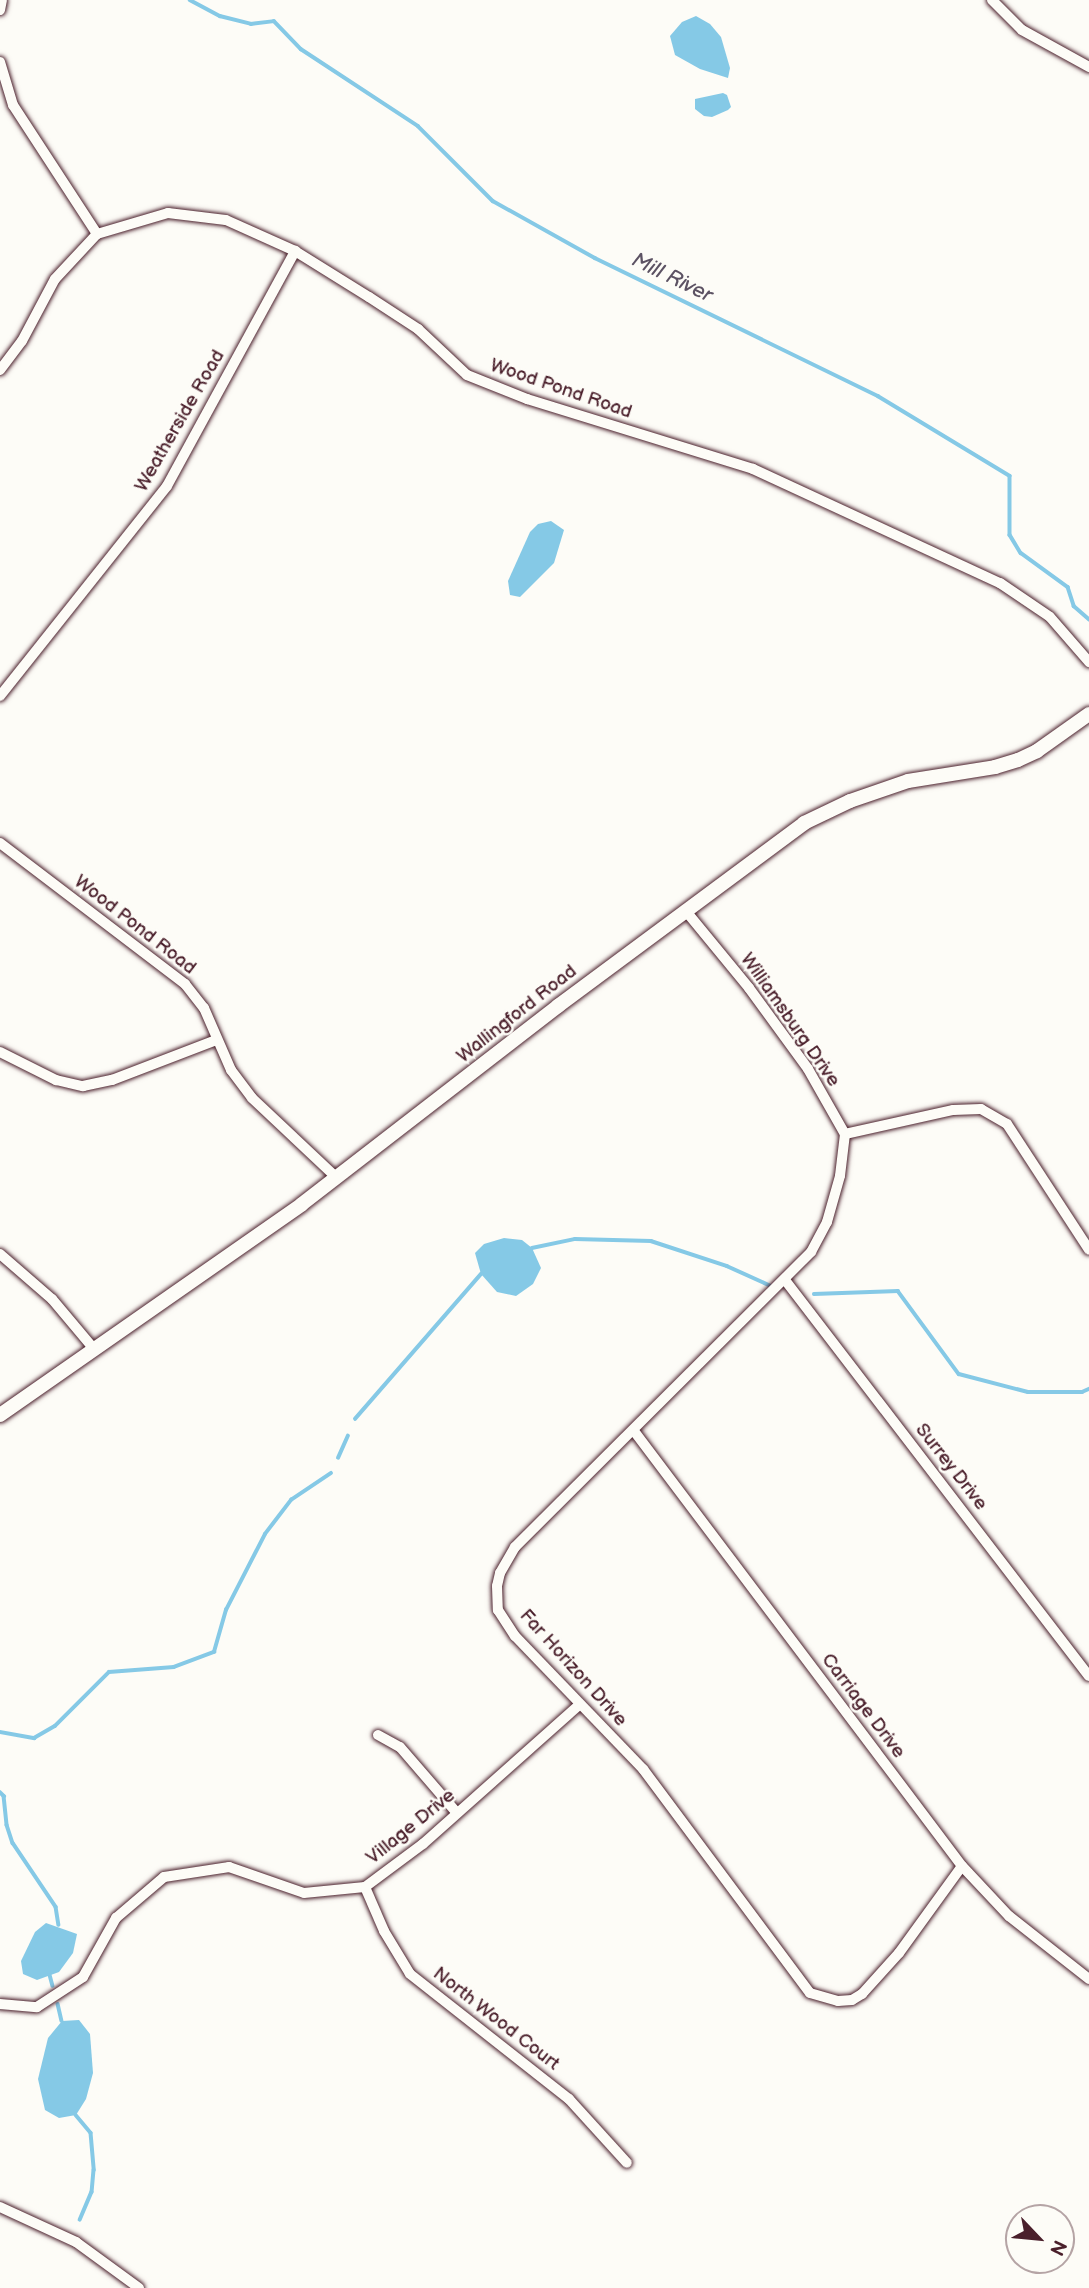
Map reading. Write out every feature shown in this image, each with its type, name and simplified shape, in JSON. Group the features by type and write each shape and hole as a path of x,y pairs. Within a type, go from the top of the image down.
{"street":[{"path":"0,9 2,0"},
{"path":"992,0 1022,30 1089,67"},
{"path":"0,62 13,105 97,234 55,279 22,341 0,370"},
{"name":"Wood Pond Road","path":"97,234 168,213 226,219 295,251 418,329 467,375 527,399 753,469 1000,583 1050,617 1089,662"},
{"name":"Weatherside Road","path":"0,696 167,486 295,251"},
{"name":"Wallingford Road","path":"0,1415 337,1178 685,910 817,815 908,780 995,767 1018,760 1037,751 1089,714"},
{"name":"Wood Pond Road","path":"0,843 185,984 204,1008 231,1070 252,1098 337,1178"},
{"name":"Williamsburg Drive","path":"685,910 750,988 808,1069 845,1134"},
{"path":"0,1052 56,1080 83,1086 112,1080 216,1040"},
{"path":"845,1134 953,1110 981,1109 1007,1124 1089,1250"},
{"name":"Far Horizon Drive","path":"845,1134 840,1176 827,1222 811,1252 515,1547 502,1566 497,1586 498,1610 515,1636 642,1769 810,1993 838,2001 852,2000 862,1994 899,1953 962,1866"},
{"path":"0,1254 52,1299 94,1349"},
{"name":"Surrey Drive","path":"785,1280 1089,1676"},
{"name":"Carriage Drive","path":"634,1431 962,1866 1009,1916 1089,1979"},
{"name":"Village Drive","path":"0,2004 37,2007 83,1977 116,1918 164,1877 229,1867 304,1893 365,1887 423,1844 580,1704"},
{"path":"378,1735 400,1748 457,1813"},
{"name":"North Wood Court","path":"365,1887 384,1931 410,1974 569,2099 627,2163"},
{"path":"0,2207 76,2242 139,2288"}],"water":[{"path":"696,16 710,24 721,37 730,68 728,78 700,69 675,55 670,36 682,22"},
{"path":"723,93 727,95 731,107 728,110 712,117 704,116 695,109 695,99"},
{"path":"551,521 564,530 554,563 520,597 510,595 508,581 530,532 538,524"},
{"path":"504,1238 522,1240 532,1248 541,1268 533,1284 516,1296 497,1292 481,1274 475,1253 484,1244"},
{"path":"46,1923 77,1934 73,1953 59,1972 37,1980 23,1974 21,1961 35,1932"},
{"path":"79,2020 90,2034 93,2073 86,2099 76,2115 59,2118 45,2110 38,2079 48,2038 62,2021"}],"waterway":[{"name":"Mill River","path":"190,0 220,16 251,24 274,21 301,49 418,126 493,201 595,258 878,396 1010,476 1010,535 1021,553 1068,587 1074,606 1089,619"},
{"path":"532,1248 575,1239 651,1241 727,1266 771,1286"},
{"path":"355,1419 481,1274"},
{"path":"814,1294 898,1291 959,1374 1028,1392 1082,1392 1089,1389"},
{"path":"338,1458 348,1436"},
{"path":"0,1732 34,1738 55,1726 109,1672 174,1667 214,1652 226,1610 265,1534 291,1500 331,1473"},
{"path":"0,1792 4,1796 7,1825 13,1843 56,1907 59,1925"},
{"path":"50,1975 53,1986"},
{"path":"58,2004 62,2021"},
{"path":"76,2115 91,2133 94,2170 92,2192 80,2220"}]}
